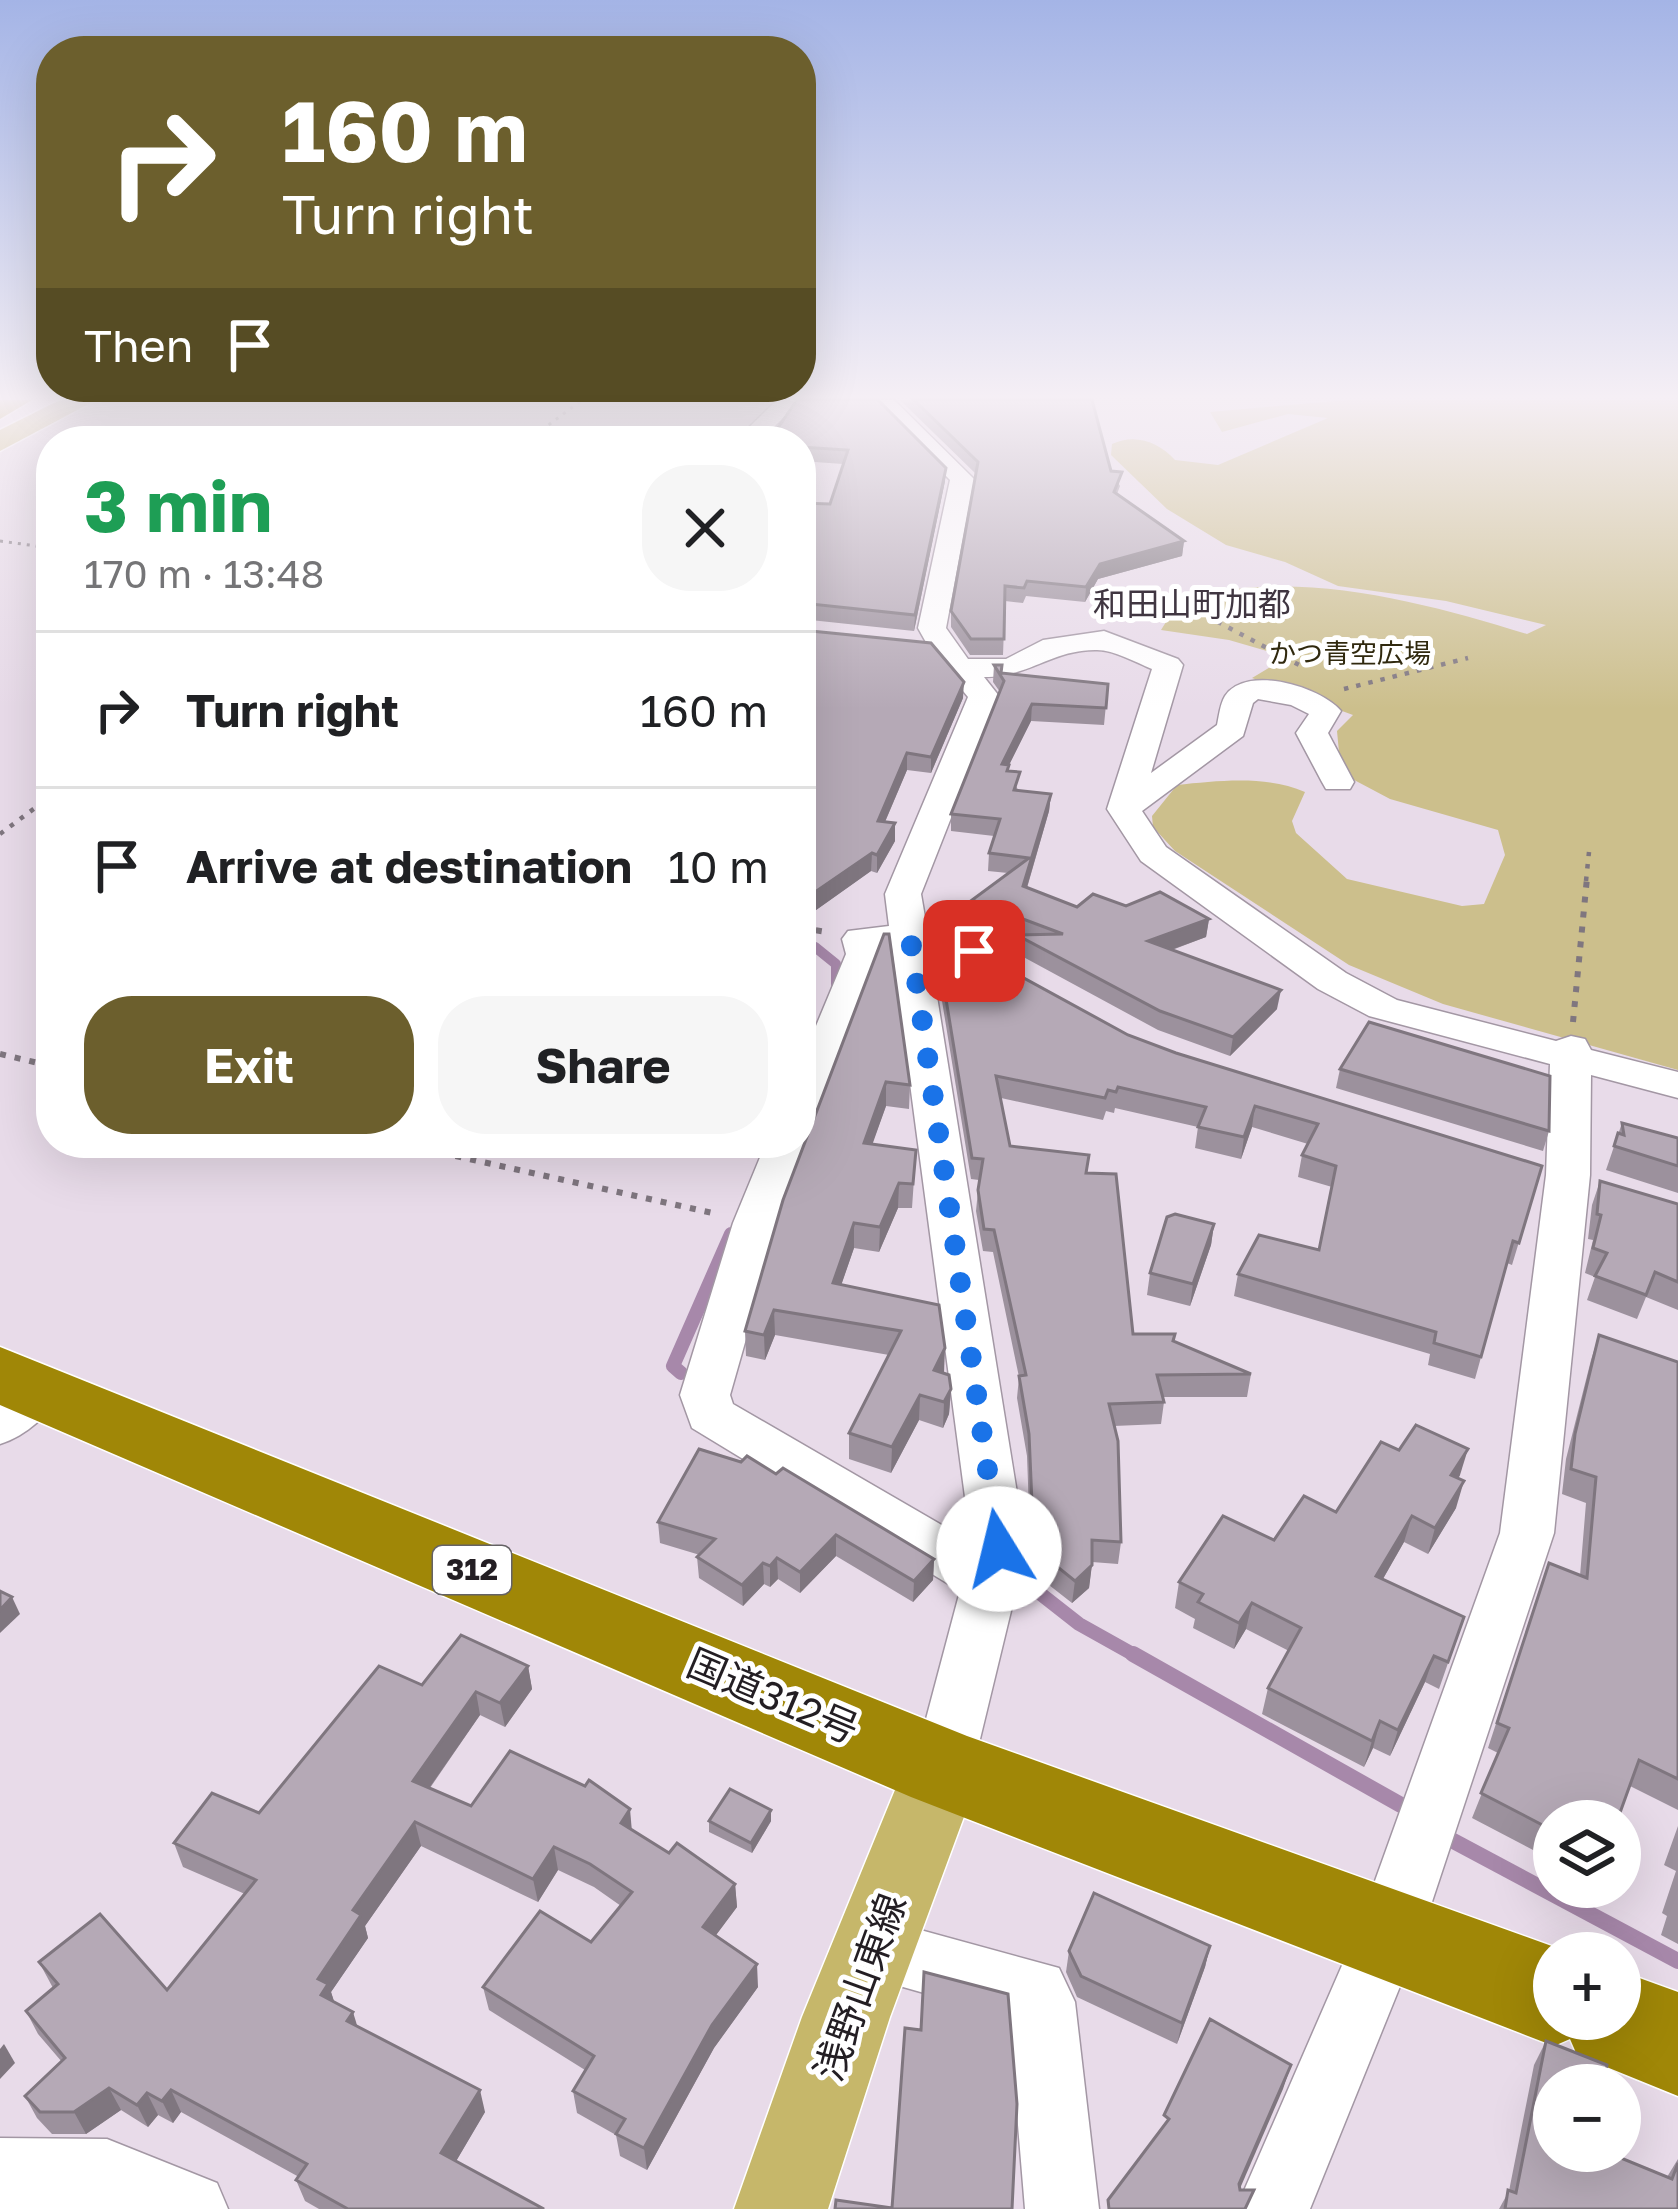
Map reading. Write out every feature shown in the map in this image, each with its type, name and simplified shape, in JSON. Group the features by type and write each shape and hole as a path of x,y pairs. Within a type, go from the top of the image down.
{"highway":[{"name":"国道312号","path":"13,1396 944,1768 1533,1988"},
{"path":"1641,2030 1678,2044"}],"main road":[{"name":"浅野山東線","path":"781,2209 873,1949 944,1768"}],"street":[{"path":"944,1768 999,1549 903,894 984,696 932,628 957,503"},
{"path":"897,642 1011,668 1053,646 1104,640 1168,665 1124,808 1153,854 1333,981 1383,1008 1570,1053 1678,1085"},
{"path":"1124,808 1232,729 1238,700 1253,689 1327,697 1326,711 1312,733 1338,782"},
{"path":"816,1075 865,954 861,939 910,936 974,951"},
{"path":"1273,2209 1389,1932 1527,1533 1568,1176 1570,1053"},
{"path":"782,1158 756,1223 705,1395 710,1415 992,1582"},
{"path":"873,1949 1035,1991 1041,2002 1062,2209"},
{"path":"0,2174 107,2175 191,2209"}],"path":[{"path":"0,541 36,546"},
{"path":"1244,607 1218,622 1301,665 1285,670 1327,697 1468,658"},
{"path":"0,833 36,807"},
{"path":"1570,1053 1589,852"},
{"path":"0,1054 36,1062"},
{"path":"464,1158 756,1223"}],"green space":[{"name":"かつ青空広場","path":"1161,503 1678,503 1678,1070 1443,1004 1349,965 1175,851 1153,827 1152,816 1177,785 1274,783 1305,792 1292,821 1296,833 1347,879 1462,906 1484,904 1505,855 1498,830 1390,799 1341,773 1337,731 1353,715 1252,678 1287,657 1229,640 1161,630 1179,601 1265,587 1310,587 1399,600 1527,634 1546,625 1446,601 1338,586 1285,562 1226,545"}],"building":[{"path":"939,503 915,615 816,605 816,504"},
{"path":"971,503 1130,503 1184,541 1100,564 1086,587 1027,581 1024,588 1005,586 1004,639 971,639 951,611"},
{"path":"816,632 931,643 964,682 931,757 907,753 878,821 895,823 877,855 872,853 816,891"},
{"path":"994,665 1002,665 1001,673 1108,684 1106,708 1032,704 1002,764 1009,765 1007,771 1020,772 1014,790 1051,794 1023,886 1077,907 1093,894 1126,906 1160,892 1209,919 1148,941 1281,990 1233,1037 1160,1011 1017,935 1063,934 972,900 1029,858 989,853 1000,819 951,814 1004,681"},
{"path":"884,934 889,934 910,1085 886,1082 864,1143 916,1150 913,1184 899,1183 880,1227 854,1223 833,1283 939,1305 945,1348 934,1370 949,1375 951,1389 944,1402 920,1395 892,1447 849,1433 901,1331 774,1310 764,1335 745,1331 799,1158 816,1158 816,1113"},
{"path":"936,938 960,943 1128,1035 1542,1166 1519,1243 1513,1241 1481,1357 1434,1343 1436,1332 1238,1274 1259,1235 1319,1250 1336,1166 1302,1155 1318,1124 1255,1106 1244,1137 1198,1127 1206,1107 1118,1087 1116,1092 1108,1090 1105,1098 996,1076 1010,1146 1089,1155 1086,1173 1116,1174 1133,1334 1175,1334 1173,1341 1251,1374 1157,1375 1164,1402 1109,1404 1118,1441 1121,1542 1092,1540 1092,1565 1075,1581 1029,1544 1033,1526 1029,1434 1019,1376 1026,1375 994,1230 984,1229 978,1190 983,1159 972,1158"},
{"path":"1369,1022 1550,1076 1549,1131 1340,1069"},
{"path":"1622,1123 1678,1138 1678,1166 1614,1146 1618,1133 1624,1135"},
{"path":"1600,1181 1678,1204 1678,1282 1655,1272 1646,1295 1595,1276 1607,1253 1593,1248 1601,1215 1597,1214"},
{"path":"1175,1214 1214,1224 1193,1284 1150,1273 1167,1217"},
{"path":"1599,1335 1678,1362 1678,1779 1639,1760 1625,1800 1533,1800 1533,1820 1481,1793 1509,1728 1497,1723 1549,1563 1587,1578 1596,1477 1571,1469"},
{"path":"1416,1425 1468,1449 1451,1475 1464,1481 1435,1528 1412,1516 1376,1576 1464,1617 1448,1662 1434,1656 1398,1730 1380,1721 1372,1741 1268,1688 1301,1628 1252,1603 1239,1623 1198,1602 1203,1594 1179,1582 1223,1516 1274,1540 1304,1496 1336,1512 1381,1442 1399,1450"},
{"path":"699,1449 741,1462 747,1456 776,1474 783,1468 934,1559 914,1581 836,1535 800,1572 777,1558 770,1566 763,1563 742,1585 697,1557 715,1539 658,1522"},
{"path":"0,1591 12,1597 0,1610"},
{"path":"461,1635 528,1666 500,1703 476,1692 413,1781 471,1806 510,1751 585,1786 589,1780 630,1809 621,1823 669,1853 677,1843 735,1884 703,1927 757,1964 712,2025 644,2148 616,2134 625,2119 573,2091 594,2056 483,1987 540,1911 591,1942 632,1892 554,1847 533,1879 415,1822 353,1910 361,1915 318,1979 328,1984 321,1995 353,2012 347,2021 480,2090 441,2153 544,2209 348,2209 296,2180 307,2164 171,2090 162,2101 147,2093 137,2105 109,2088 74,2112 40,2112 25,2096 65,2058 26,2011 58,1984 39,1962 100,1914 167,1990 256,1880 174,1843 212,1793 259,1813 379,1666 422,1685"},
{"path":"730,1789 771,1810 751,1843 709,1821"},
{"path":"1094,1893 1210,1946 1182,2023 1081,1976 1069,1951"},
{"path":"924,1972 1008,1994 1017,2104 1012,2209 835,2209 836,2200 892,2208 905,2028 921,2030"},
{"path":"1210,2019 1291,2065 1239,2184 1240,2190 1254,2190 1245,2209 1109,2209 1108,2200 1169,2119 1164,2115"},
{"path":"1546,2041 1604,2064 1541,2064"},
{"path":"1533,2107 1533,2172 1641,2172 1641,2166 1672,2179 1678,2163 1678,2209 1505,2209 1508,2190 1516,2193"}],"waterway":[{"path":"816,948 836,964 836,984"},
{"path":"681,1373 673,1366 731,1234"},
{"path":"1019,1577 1079,1624 1138,1657"},
{"path":"1133,1654 1401,1805"},
{"path":"1444,1836 1678,1961"}],"district":[{"name":"和田山町加都","path":"1192,604"}],"route":[{"path":"974,951 910,936 940,1170 999,1549"}]}
